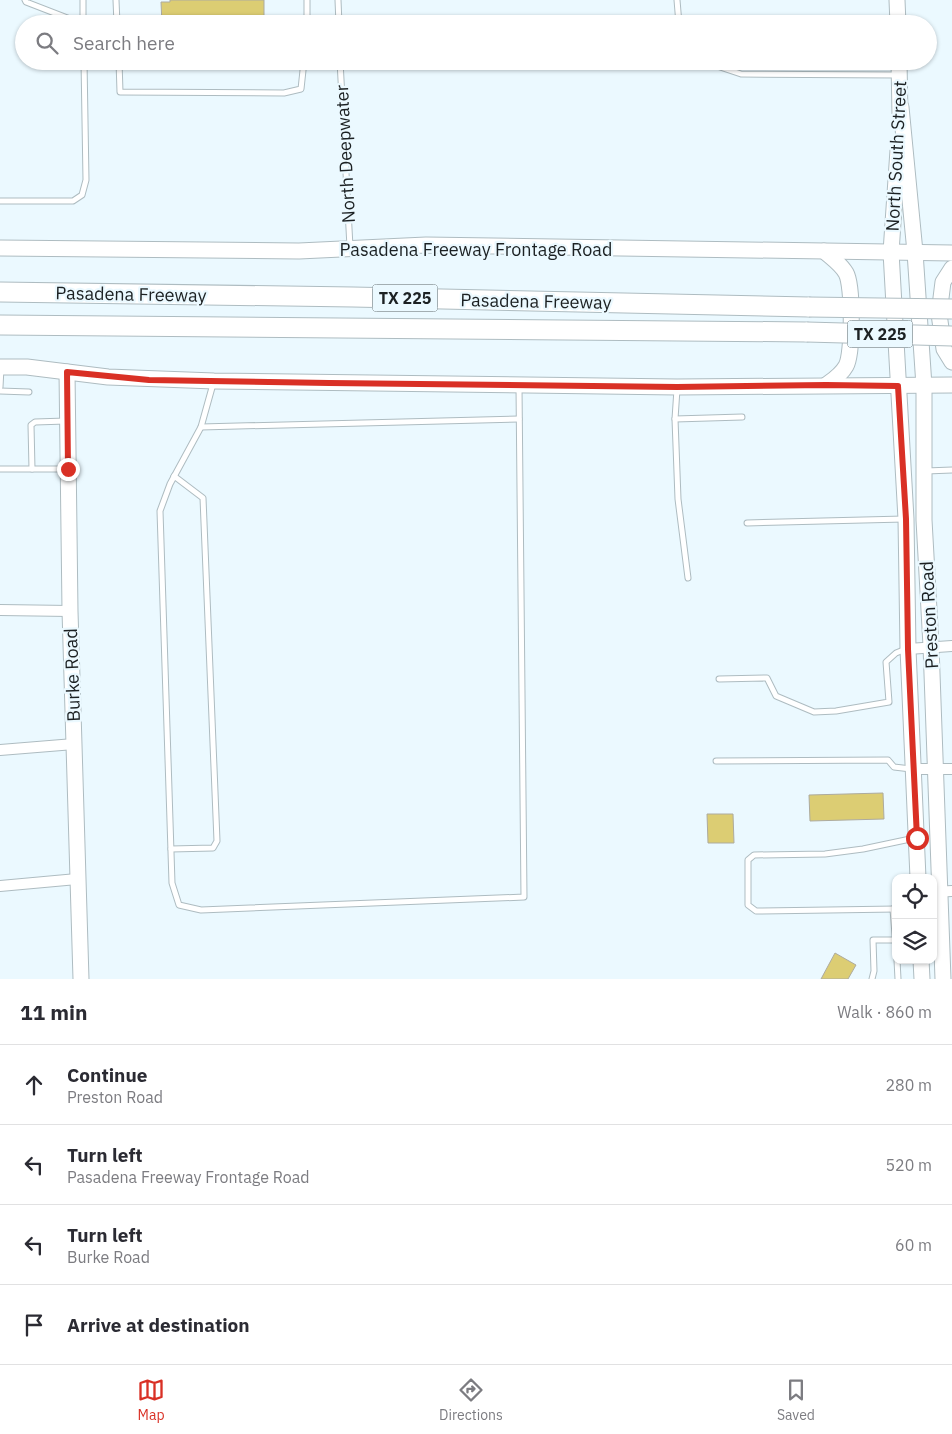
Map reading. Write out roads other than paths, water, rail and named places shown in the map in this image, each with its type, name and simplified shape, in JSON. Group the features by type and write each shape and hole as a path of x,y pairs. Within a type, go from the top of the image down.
{"highway":[{"name":"Pasadena Freeway","path":"0,292 952,309"},
{"name":"Pasadena Freeway","path":"0,325 807,332 952,336"}],"main road":[{"path":"897,0 898,15"},
{"name":"North South Street","path":"891,252 901,107 899,70"},
{"name":"Preston Road","path":"901,107 916,252 924,386 924,520 931,646 943,979"},
{"name":"Pasadena Freeway Frontage Road","path":"0,248 299,251 350,247 426,245 952,253"},
{"path":"824,251 840,265 847,275 850,288 850,350 846,366 838,376 826,385"},
{"name":"Preston Road","path":"891,252 906,519 908,649 918,874"},
{"path":"952,268 943,282 940,314 944,349 952,362"},
{"path":"1,367 141,379 214,381 677,387 952,385"},
{"name":"Burke Road","path":"67,372 76,879 81,979"},
{"path":"906,519 924,520"},
{"path":"922,964 922,979"}],"street":[{"path":"0,610 70,611"},
{"path":"908,649 952,646"},
{"path":"0,750 74,744"},
{"path":"914,769 952,769"},
{"path":"0,886 76,879"}],"lane":[{"path":"25,0 60,15"},
{"path":"83,0 83,15"},
{"path":"116,0 117,15"},
{"path":"307,0 307,15"},
{"path":"338,0 339,15"},
{"path":"677,0 678,15"},
{"path":"0,201 73,202 82,195 86,180 84,70"},
{"path":"119,70 120,92 274,93 301,89 303,70"},
{"name":"North Deepwater","path":"340,70 350,247"},
{"path":"729,70 741,74 846,70"},
{"path":"0,387 1,367"},
{"path":"214,381 201,427 174,476 160,511 172,883 179,905 201,910 524,897 519,385"},
{"path":"677,387 675,418 678,498 688,578"},
{"path":"0,391 29,392"},
{"path":"675,418 742,417"},
{"path":"201,427 520,419"},
{"path":"32,469 32,426 35,422 67,422"},
{"path":"0,469 68,469"},
{"path":"923,471 952,470"},
{"path":"171,849 213,848 217,841 203,498 174,476"},
{"path":"747,523 906,519"},
{"path":"719,679 767,678 776,696 814,712 845,710 889,702 886,662 896,653 908,649"},
{"path":"716,761 888,760 894,767 914,769"},
{"path":"892,909 756,911 748,905 748,860 754,855 825,854 863,849 917,838"},
{"path":"872,979 874,971 873,940 892,940"},
{"path":"897,964 898,979"}]}
